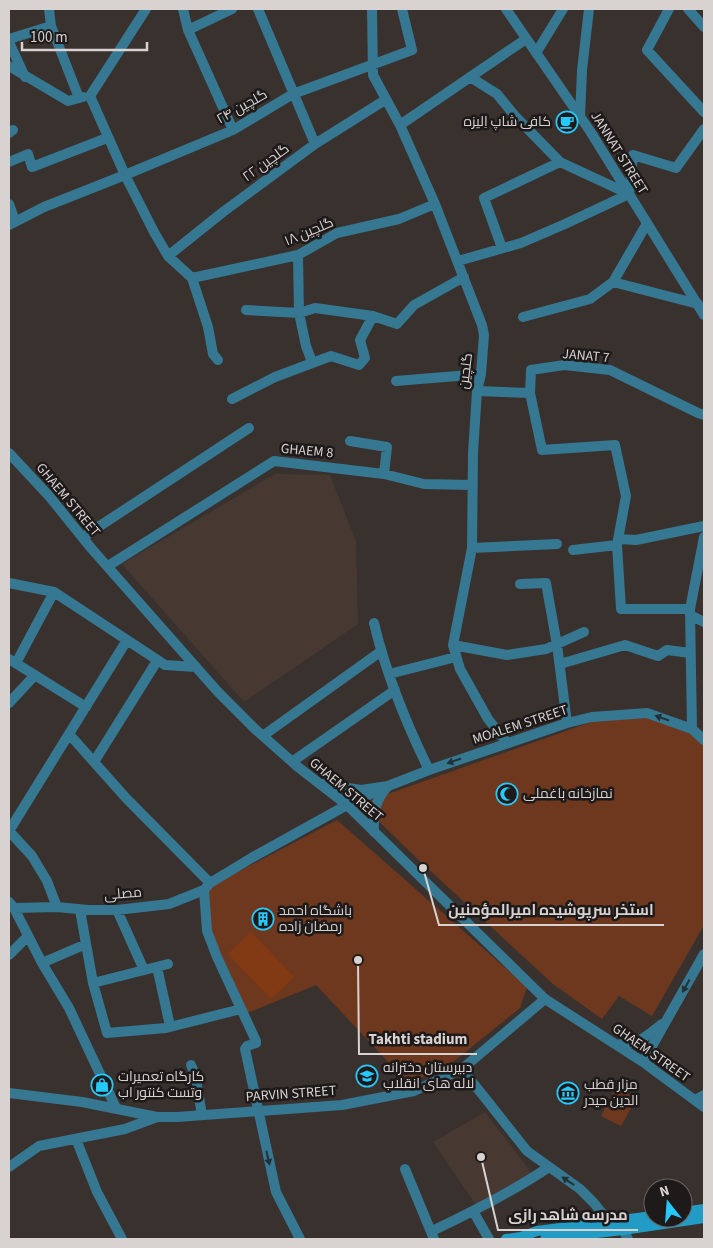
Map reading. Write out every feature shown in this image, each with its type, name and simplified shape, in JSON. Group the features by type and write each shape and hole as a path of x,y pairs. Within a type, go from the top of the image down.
{"main road":[{"path":"545,1239 626,1235 704,1216"},
{"path":"506,1239 521,1237 537,1231 643,1217"},
{"path":"521,1237 534,1239"}],"street":[{"path":"49,9 51,26 78,98"},
{"path":"51,26 9,41 15,73 68,101 90,96 146,9"},
{"path":"183,9 188,30 233,130"},
{"path":"188,30 232,9"},
{"path":"258,9 315,144"},
{"name":"گلچین","path":"372,9 373,75 400,125 435,204 482,325 484,335 481,374 477,391 472,485 472,548 453,645 460,669 485,713 507,743"},
{"name":"گلچین ۲۴","path":"12,223 44,207 233,130 293,94 412,50 402,9"},
{"name":"JANNAT STREET","path":"506,9 580,116 646,225 704,314"},
{"path":"536,53 563,9"},
{"path":"580,116 582,70 589,9"},
{"path":"669,9 647,50 704,112"},
{"path":"688,9 704,27"},
{"path":"400,125 526,39"},
{"path":"470,76 496,94 560,162 628,194"},
{"path":"90,96 125,175 168,256 192,278 208,327 214,354 218,360"},
{"name":"گلچین ۲۲","path":"168,256 223,212 315,144 385,100"},
{"path":"628,194 634,155 676,168 704,129"},
{"path":"9,162 28,154 32,167 107,138"},
{"path":"502,248 484,198 560,162"},
{"path":"458,261 520,242 565,224 628,194"},
{"path":"9,204 12,223"},
{"name":"گلچین ۱۸","path":"192,278 298,255 337,233 399,219 435,204"},
{"path":"523,317 590,299 612,282 646,225"},
{"path":"298,255 299,314 306,346 312,362"},
{"path":"246,310 299,314 315,308 373,316 397,324 414,305 464,277"},
{"path":"612,282 698,304"},
{"path":"232,399 275,377 331,356 359,365 365,358 360,340 373,316"},
{"name":"JANAT 7","path":"530,393 531,370 564,365 610,370 698,413 704,414"},
{"path":"396,381 481,374"},
{"path":"477,391 530,393 542,450 615,445 626,496 618,542 621,609 690,612 704,622"},
{"path":"83,537 249,428"},
{"path":"350,441 387,447 384,474"},
{"name":"GHAEM STREET","path":"9,453 49,496 196,667 255,729 319,784 347,805 545,999 700,1097 704,1107"},
{"name":"GHAEM 8","path":"108,566 274,462 384,474 424,484 472,485"},
{"path":"573,550 636,540 704,526"},
{"path":"692,729 690,612 704,537"},
{"path":"472,548 557,544"},
{"path":"9,582 54,592 164,665 196,667"},
{"path":"520,584 546,582 560,664 567,723"},
{"path":"54,592 13,661 86,707"},
{"path":"374,623 380,652 412,734 429,770"},
{"path":"453,645 507,655 546,649 584,632"},
{"path":"57,907 46,881 32,856 9,831 127,640"},
{"path":"560,664 625,646 658,656 667,650 690,653"},
{"path":"264,735 380,652"},
{"path":"389,674 456,657"},
{"path":"94,762 157,661"},
{"path":"9,702 35,675"},
{"path":"293,761 395,690"},
{"name":"MOALEM STREET","path":"253,857 347,805 388,786 567,723 592,717 647,713 692,729 704,740"},
{"path":"69,734 207,886 207,931 257,1042 247,1046 245,1049 257,1110 276,1192 300,1239"},
{"path":"319,784 361,790 388,786"},
{"path":"374,832 374,808 380,795 388,786"},
{"name":"مصلی","path":"11,905 80,910 117,910 169,904 207,886 253,857"},
{"name":"مصلی","path":"11,905 69,1008 116,1108"},
{"path":"80,910 94,983 108,1033 170,1026 241,1009"},
{"path":"117,910 144,970"},
{"path":"9,955 28,936"},
{"path":"42,963 86,944"},
{"path":"642,1062 704,954"},
{"path":"94,983 168,964"},
{"path":"157,967 170,1026"},
{"name":"PARVIN STREET","path":"9,1093 116,1108 157,1117 342,1105 414,1091 462,1069 545,999"},
{"path":"614,1044 626,1045 639,1041 648,1036 667,1019"},
{"path":"191,1066 195,1074 202,1115"},
{"path":"462,1069 527,1151 580,1189 594,1202 609,1222"},
{"path":"9,1167 39,1146 125,1129 157,1117"},
{"path":"76,1139 97,1192 122,1239"},
{"path":"405,1169 433,1235 549,1168"},
{"path":"474,1211 489,1239"}],"shaded area":[{"path":"275,474 330,475 356,541 358,624 244,702 122,564"},
{"path":"642,716 689,733 704,746 704,925 652,1016 619,996 602,1019 553,984 366,809 368,801 594,721"},
{"path":"337,820 527,987 520,1008 453,1062 409,1084 316,985 245,1014 210,935 205,889"},
{"path":"251,932 294,977 271,999 228,954"},
{"path":"616,1087 636,1099 621,1126 601,1116"},
{"path":"485,1112 531,1172 531,1175 476,1205 433,1142"}],"place":[{"name":"کافی شاپ اِلیزه","path":"567,122"},
{"name":"نمازخانه باغملی","path":"507,794"},
{"name":"استخر سرپوشیده امیرالمؤمنین","path":"423,868"},
{"name":"باشگاه احمد رمضان زاده","path":"263,919"},
{"name":"Takhti stadium","path":"358,960"},
{"name":"دبیرستان دخترانه لاله های انقلاب","path":"367,1076"},
{"name":"کارگاه تعمیرات وتست کنتور اب","path":"102,1085"},
{"name":"مزار قطب الدین حیدر","path":"568,1093"},
{"name":"مدرسه شاهد رازی","path":"481,1157"}]}
